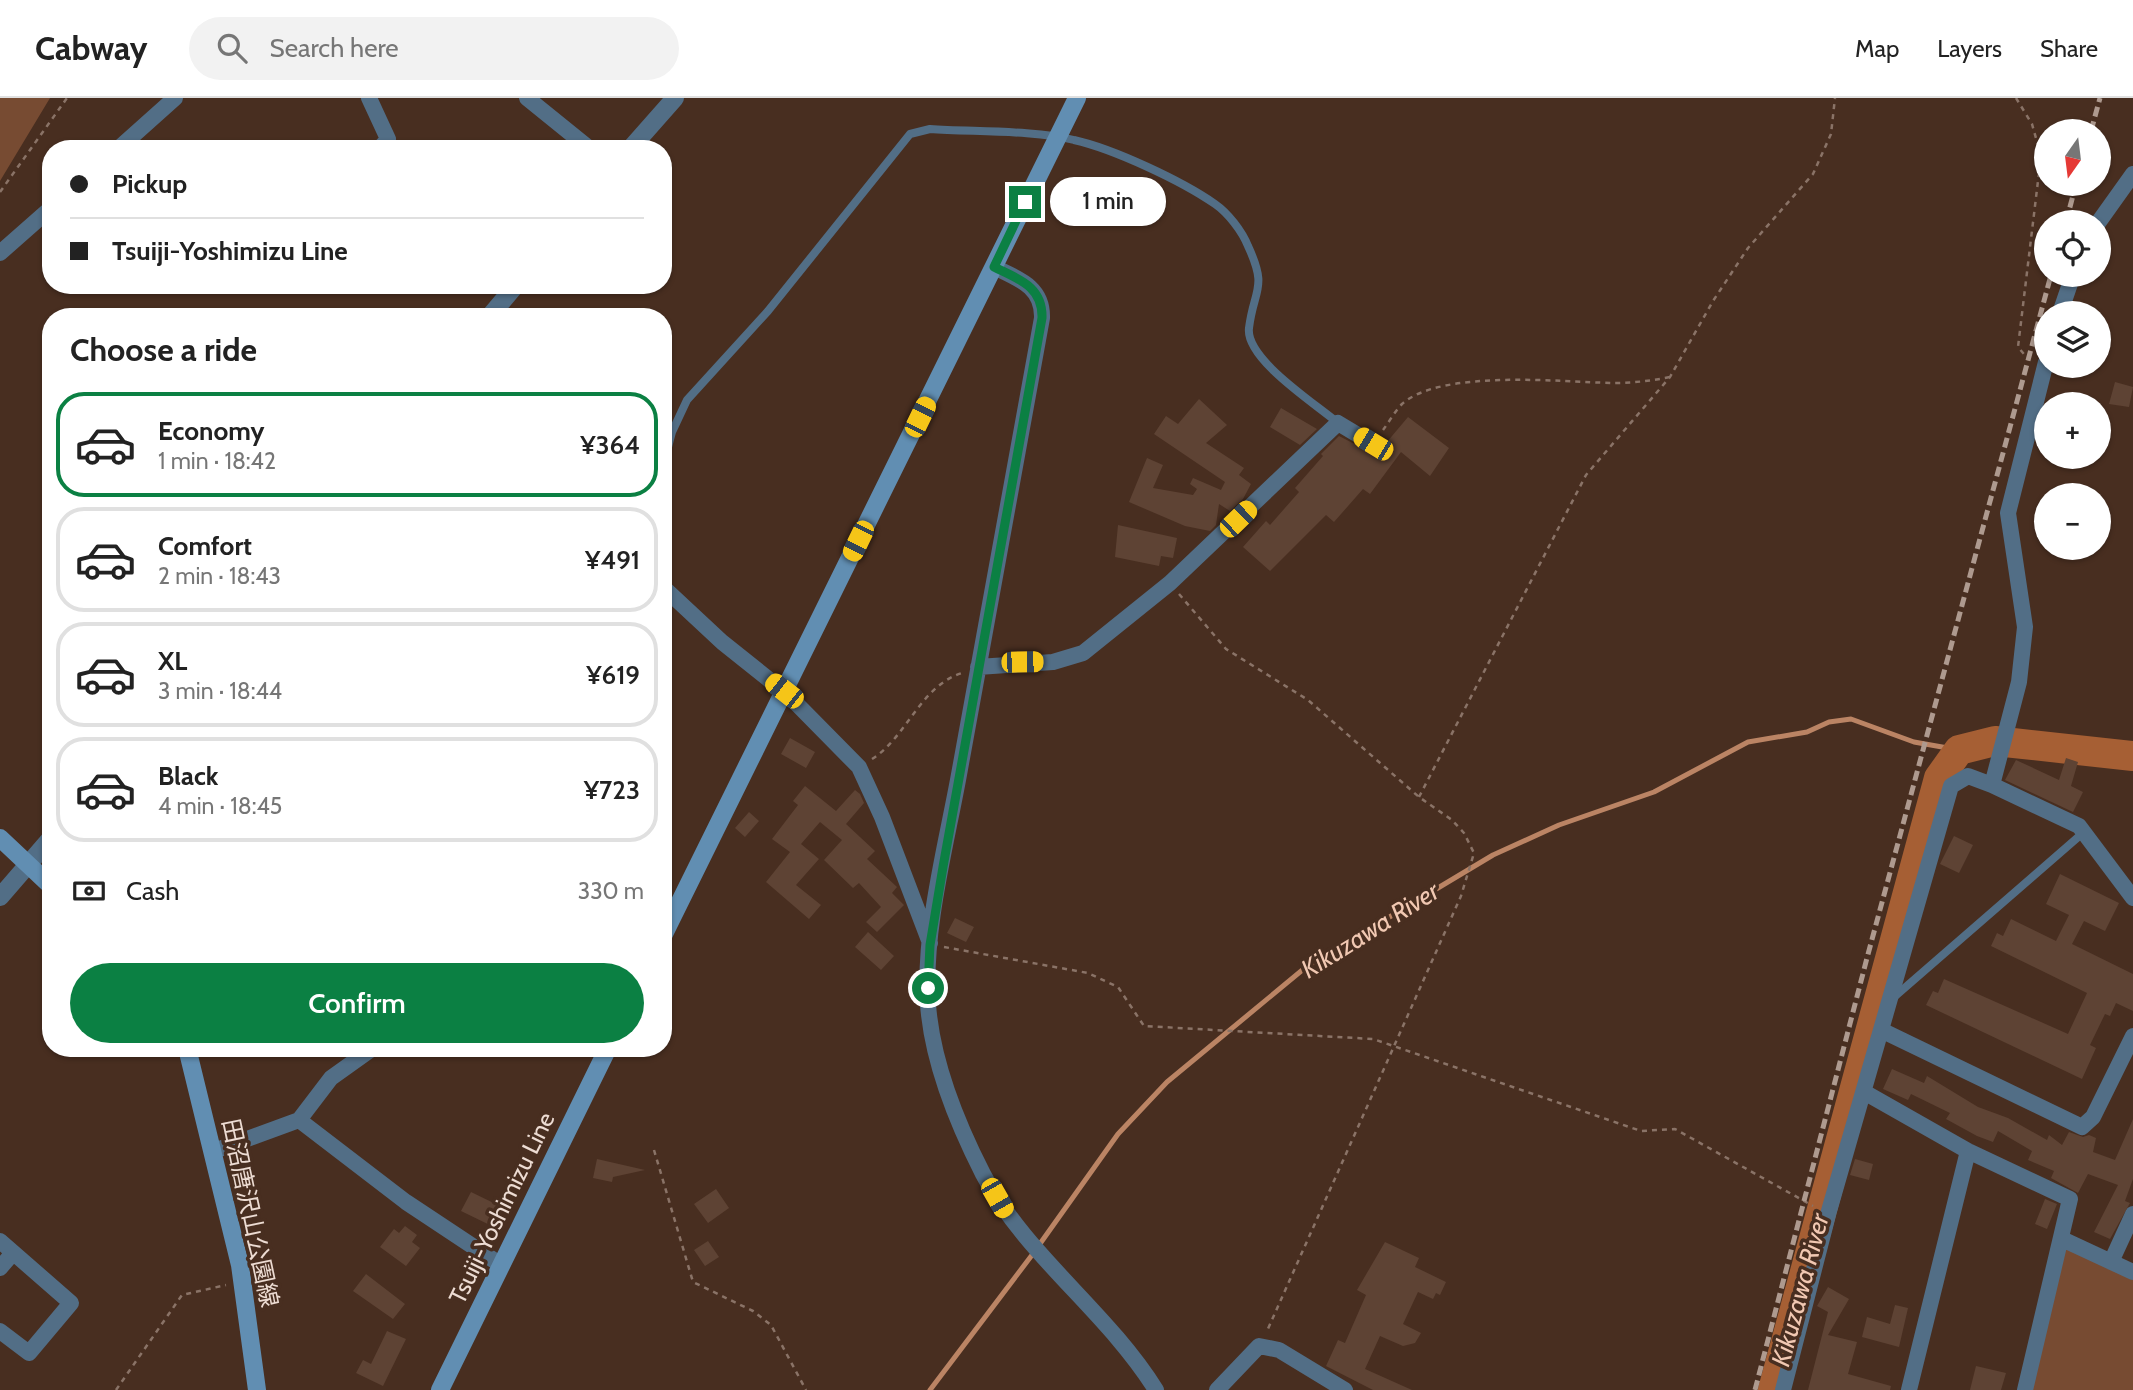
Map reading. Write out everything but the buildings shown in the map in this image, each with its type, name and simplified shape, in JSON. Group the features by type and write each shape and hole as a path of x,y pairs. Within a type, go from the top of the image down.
{"main road":[{"path":"672,918 1077,98"},
{"path":"0,838 42,877"},
{"name":"田沼唐沢山公園線","path":"189,1057 214,1151 243,1283 257,1390"},
{"name":"Tsuiji-Yoshimizu Line","path":"440,1390 604,1057"}],"street":[{"path":"128,140 175,98"},
{"path":"527,98 579,140"},
{"path":"638,140 675,98"},
{"path":"373,100 387,140"},
{"path":"2107,210 2133,174"},
{"path":"0,253 42,216"},
{"path":"994,267 1027,283 1043,303 930,945 929,1008 936,1049 964,1134 1010,1221 1105,1320 1156,1390"},
{"path":"497,308 508,294"},
{"path":"1992,785 2019,682 2025,626 2008,513 2041,378"},
{"path":"978,667 1053,662 1083,653 1170,583 1338,423 1373,444"},
{"path":"672,595 722,642 784,691 859,766 882,817 930,945"},
{"path":"1783,1390 1951,786 1968,776 2079,826 2133,898"},
{"path":"0,897 42,849"},
{"path":"1883,1031 2082,1127 2093,1117 2133,1036"},
{"path":"214,1151 299,1120 331,1078 360,1057"},
{"path":"1864,1091 1968,1151 2070,1199 2025,1390"},
{"path":"299,1120 406,1202 501,1265"},
{"path":"1909,1390 1968,1151"},
{"path":"2111,1262 2133,1214"},
{"path":"2062,1239 2133,1272"},
{"path":"0,1241 71,1303 29,1353 0,1331"},
{"path":"0,1268 12,1254"},
{"path":"1217,1390 1259,1346 1279,1350 1345,1390"}],"lane":[{"path":"672,435 687,400 768,312 910,134 930,129 1057,137 1110,152 1216,204 1248,244 1259,277 1260,287 1249,330 1253,343 1272,370 1338,423"},
{"path":"1892,999 2084,832"}],"path":[{"path":"0,192 67,98"},
{"path":"1419,797 1586,475 1670,377 1713,301 1748,248 1813,174 1831,134 1835,98"},
{"path":"2016,98 2032,124 2041,156 2018,347 2022,354 2034,361"},
{"path":"1373,444 1403,403 1428,391 1530,379 1614,383 1670,377"},
{"path":"1170,583 1226,649 1308,700 1419,797 1458,827 1474,853 1461,896 1396,1047 1259,1346"},
{"path":"859,766 876,757 930,694 949,677 978,667"},
{"path":"930,945 1088,973 1118,986 1144,1026 1373,1039 1641,1131 1675,1129 1813,1206"},
{"path":"653,1150 693,1282 753,1311 771,1325 806,1390"},
{"path":"116,1390 182,1295 243,1283"}],"shaded area":[{"path":"0,98 50,98 0,181"},
{"path":"2062,1239 2133,1272 2133,1390 2025,1390"}],"waterway":[{"name":"Kikuzawa River","path":"930,1390 1032,1255 1118,1134 1167,1082 1306,967 1493,855 1559,825 1654,792 1748,742 1807,732 1829,722 1851,719 1914,742 1959,750"},
{"name":"Kikuzawa River","path":"1773,1390 1939,778 1959,750 1995,741 2133,756"}],"railway":[{"path":"2094,119 2100,98"},
{"path":"2069,210 2073,196"},
{"path":"1755,1390 1867,958 2048,287"}],"route":[{"path":"928,988 930,945 943,867 1042,318 1043,303 1036,292 1027,283 994,267 1025,202"}]}
